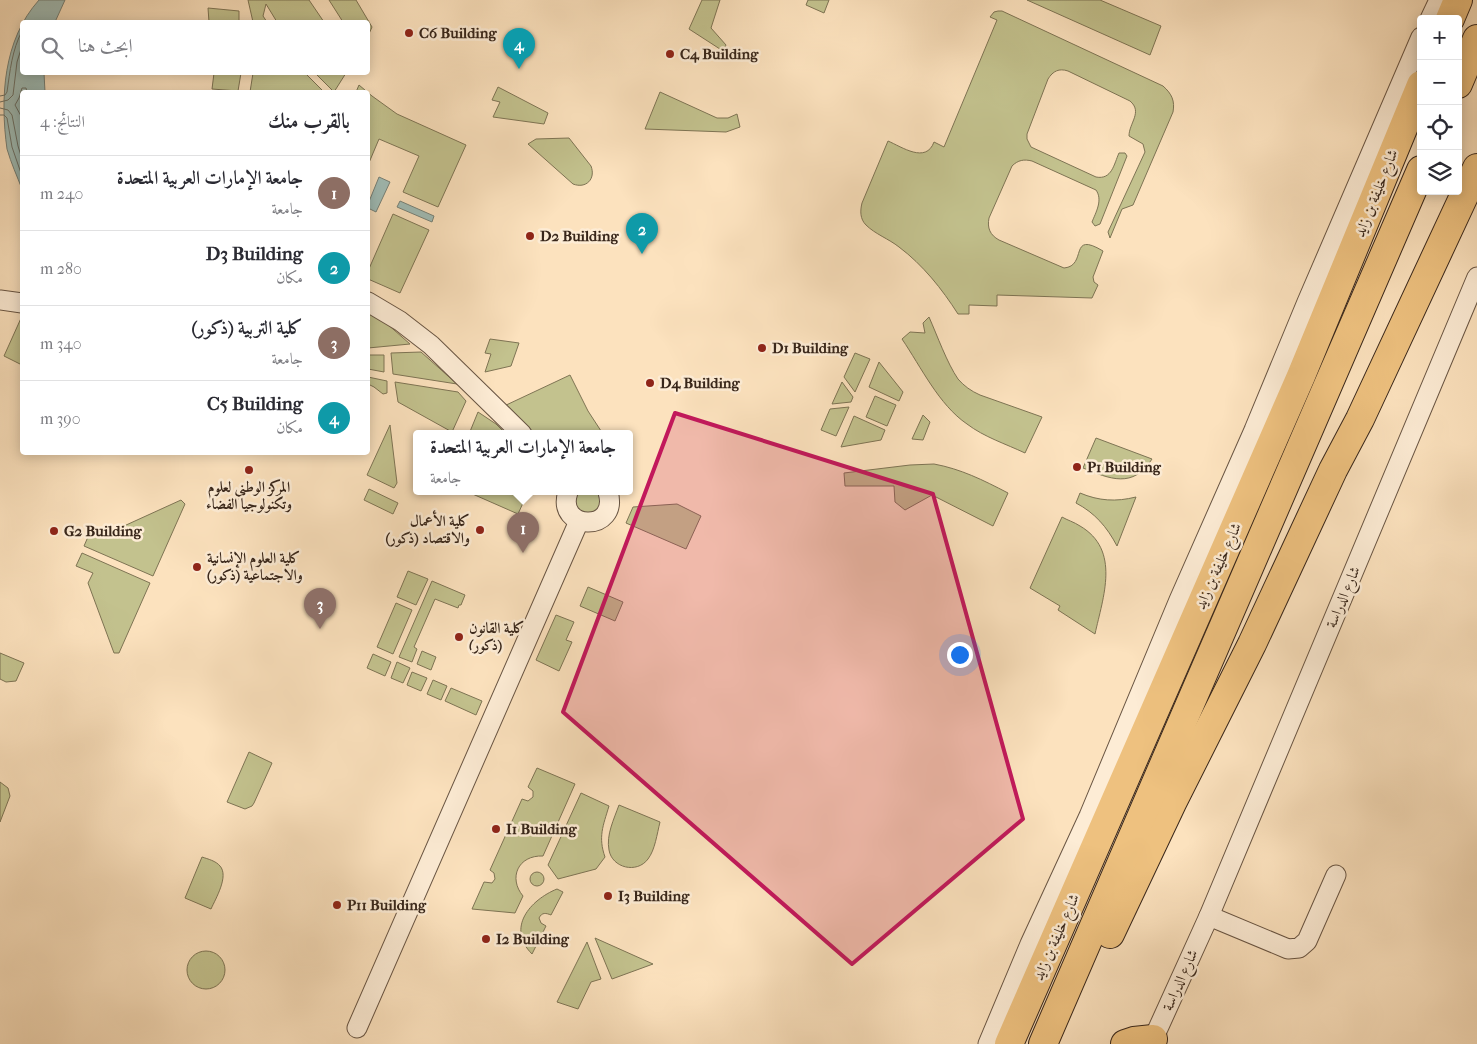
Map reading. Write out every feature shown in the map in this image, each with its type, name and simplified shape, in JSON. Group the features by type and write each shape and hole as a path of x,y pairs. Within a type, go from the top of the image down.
{"highway":[{"path":"1452,15 1458,0"},
{"path":"1462,74 1477,38"},
{"name":"شارع خليفة بن زايد","path":"1009,1044 1301,376 1417,95"},
{"name":"شارع خليفة بن زايد","path":"1043,1044 1417,179"},
{"path":"1058,1009 1074,1000 1096,966 1172,803 1252,644 1333,470 1360,419 1472,179"},
{"path":"1125,1044 1134,1041 1152,1042"}],"street":[{"path":"1424,15 1429,0"},
{"path":"1432,15 1439,0"},
{"path":"988,1044 1254,430 1417,45"},
{"name":"شارع الدراسة","path":"1152,1042 1209,916 1477,277"},
{"path":"0,300 20,303"},
{"path":"370,303 400,320 431,345 518,430"},
{"path":"567,495 566,502 570,513 579,521 590,523 605,514 610,504 608,495"},
{"path":"357,1028 579,521"},
{"path":"1209,916 1288,949 1299,948 1307,941 1336,875"}],"highlighted area":[{"path":"675,413 933,494 1023,819 852,964 563,712"}],"shaded area":[{"path":"248,0 309,0 323,20 276,20 266,4 263,16 266,20 253,20"},
{"path":"329,0 356,0 368,20 342,20"},
{"path":"702,0 720,0 711,28 726,45 723,51 689,29"},
{"path":"808,0 829,0 824,13 806,5"},
{"path":"1027,0 1100,0 1161,26 1150,55"},
{"path":"208,8 239,11 239,20 209,20"},
{"path":"1002,11 1163,86 1172,98 1174,104 1173,112 1133,205 1122,209 1110,238 1108,232 1145,152 1143,144 1129,136 1135,113 1134,105 1130,101 1068,71 1059,70 1052,74 1048,79 1027,134 1031,147 1096,177 1109,174 1119,153 1125,153 1127,156 1100,224 1095,226 1092,222 1099,202 1096,190 1032,161 1024,160 1012,166 989,218 988,225 993,236 999,240 1064,268 1071,266 1075,262 1079,251 1086,245 1103,251 1093,277 1094,282 1098,285 1092,298 997,295 997,306 969,305 969,314 958,314 939,287 908,254 864,223 861,209 888,141 907,150 920,153 930,149 934,142 944,147 997,20 990,17 994,12"},
{"path":"214,75 241,75 238,90 212,89"},
{"path":"253,75 307,75 322,90 250,90"},
{"path":"317,75 345,75 335,90 332,90"},
{"path":"359,85 365,90 357,90"},
{"path":"498,87 548,113 544,124 493,117 500,102 492,100"},
{"path":"660,92 717,118 728,118 737,114 740,127 726,132 645,129"},
{"path":"370,94 397,114 466,145 438,207 403,192 419,156 379,139 370,160"},
{"path":"569,138 591,166 591,179 586,184 573,184 528,144 536,139"},
{"path":"393,214 429,230 400,293 370,280 370,266"},
{"path":"370,309 410,344 370,348"},
{"path":"929,317 950,365 963,384 980,395 1042,417 1025,453 988,437 967,424 948,407 931,385 902,339 910,332 925,333 923,323"},
{"path":"20,320 20,364 4,356"},
{"path":"490,339 519,343 511,366 485,372 491,354 485,353"},
{"path":"421,352 457,384 393,374 391,353"},
{"path":"855,353 870,359 855,392 844,377"},
{"path":"370,355 384,355 384,372 370,369"},
{"path":"879,362 903,392 899,401 869,387"},
{"path":"570,375 588,411 600,430 527,430 502,407"},
{"path":"370,377 387,381 387,393 383,394 370,385"},
{"path":"395,382 458,392 466,401 453,430 448,430 398,402"},
{"path":"842,382 853,397 851,402 832,404"},
{"path":"875,396 896,405 887,426 866,417"},
{"path":"849,407 836,436 821,430 830,409"},
{"path":"478,412 502,430 471,430"},
{"path":"923,415 930,422 923,440 912,439"},
{"path":"854,416 885,430 881,440 841,447"},
{"path":"390,425 397,483 394,488 367,475"},
{"path":"1096,438 1152,459 1137,475 1129,478 1112,478 1093,472 1083,468"},
{"path":"934,464 981,479 1008,493 993,526 932,495 905,510 895,502 894,486 845,486 844,473"},
{"path":"369,489 398,503 393,514 364,500"},
{"path":"1080,493 1108,500 1136,497 1117,546 1100,521 1076,503"},
{"path":"475,495 527,495 518,514"},
{"path":"573,495 599,495 600,504 594,514 579,513"},
{"path":"181,500 185,504 153,576 84,546 91,530 110,537 113,531"},
{"path":"677,504 701,516 686,549 626,523 633,507"},
{"path":"1062,517 1080,526 1093,536 1101,548 1105,561 1105,590 1095,634 1058,610 1060,606 1030,588"},
{"path":"82,553 150,583 119,653 114,653 88,583 93,573 76,566"},
{"path":"408,571 428,579 416,605 397,597"},
{"path":"432,581 465,595 458,608 435,599 414,647 417,649 412,662 399,657"},
{"path":"588,587 623,602 615,621 580,606"},
{"path":"396,603 412,610 393,654 377,647"},
{"path":"556,615 574,622 566,640 572,642 559,671 536,660"},
{"path":"422,651 436,657 431,670 417,664"},
{"path":"0,653 24,663 16,681 6,682 0,679"},
{"path":"373,654 391,662 385,676 367,668"},
{"path":"397,662 410,668 403,683 391,678"},
{"path":"412,672 427,678 421,691 407,685"},
{"path":"433,680 447,686 441,700 427,694"},
{"path":"451,688 482,701 476,715 445,701"},
{"path":"249,752 272,763 254,803 245,809 227,802"},
{"path":"537,768 575,784 543,856 527,859 518,869 516,882 523,896 515,913 472,909 484,882 492,883 495,879 494,873 490,870 522,799 528,801 533,797 533,791 528,787"},
{"path":"0,782 8,788 10,796 0,822"},
{"path":"581,793 609,806 602,837 605,857 596,869 558,879 548,865"},
{"path":"619,805 660,822 656,842 648,859 638,866 626,867 620,865 611,856 609,850 610,833"},
{"path":"202,857 212,860 220,866 223,875 221,887 211,909 185,898"},
{"path":"534,872 540,872 544,879 540,886 534,886 530,882 530,876"},
{"path":"557,889 563,892 551,915 544,914 539,918 541,923 546,926 532,954 521,934 521,925 530,908 538,900"},
{"path":"595,938 653,964 612,979"},
{"path":"587,942 601,979 591,982 578,1009 557,1002"},
{"path":"206,951 219,957 225,970 219,983 206,989 193,983 187,970 193,957"}],"water":[{"path":"39,0 65,0 56,20 25,20"},
{"path":"20,29 20,75 44,75 45,90 20,90 20,184 7,149 4,110 7,70 11,51"},
{"path":"379,177 390,182 376,212 370,209 370,199"},
{"path":"400,201 434,216 432,222 397,207"}],"place":[{"name":"C6 Building","path":"409,33"},
{"name":"C4 Building","path":"670,54"},
{"name":"C5 Building","path":"519,69"},
{"name":"D2 Building","path":"530,236"},
{"name":"D3 Building","path":"642,254"},
{"name":"D1 Building","path":"762,348"},
{"name":"D4 Building","path":"650,383"},
{"name":"P1 Building","path":"1077,467"},
{"name":"المركز الوطني لعلوم وتكنولوجيا الفضاء","path":"249,470"},
{"name":"كلية الأعمال والاقتصاد (ذكور)","path":"480,530"},
{"name":"G2 Building","path":"54,531"},
{"name":"جامعة الإمارات العربية المتحدة","path":"523,553"},
{"name":"كلية العلوم الإنسانية والاجتماعية (ذكور)","path":"197,567"},
{"name":"كلية التربية (ذكور)","path":"320,629"},
{"name":"كلية القانون (ذكور)","path":"459,637"},
{"name":"I1 Building","path":"496,829"},
{"name":"I3 Building","path":"608,896"},
{"name":"P11 Building","path":"337,905"},
{"name":"I2 Building","path":"486,939"}]}
